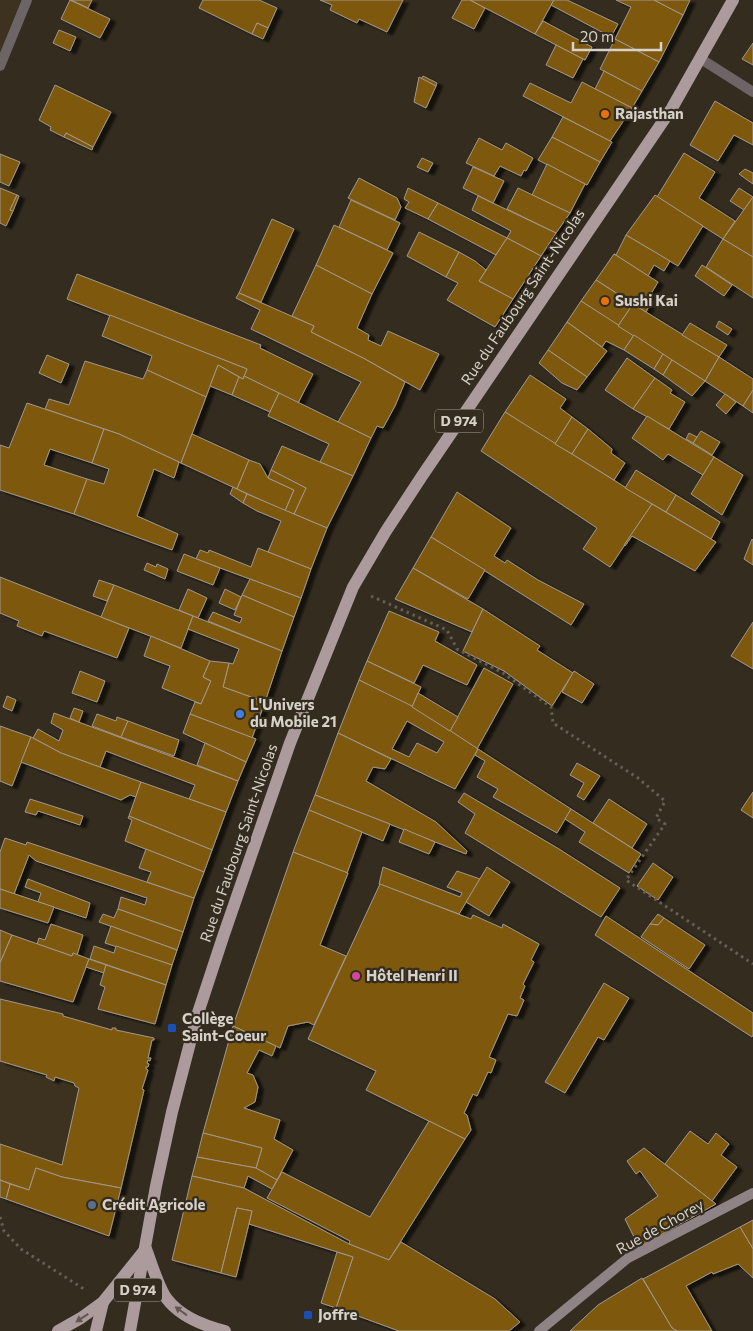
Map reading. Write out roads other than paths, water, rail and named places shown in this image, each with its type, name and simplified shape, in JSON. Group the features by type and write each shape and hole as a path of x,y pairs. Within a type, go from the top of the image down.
{"main road":[{"name":"Rue du Faubourg Saint-Nicolas","path":"130,1331 156,1186 172,1112 197,1016 290,743 353,587 386,531 422,476 667,116 733,0"},
{"path":"58,1331 81,1318 103,1302 146,1249 166,1298 178,1310 192,1318 225,1331"},
{"path":"96,1331 103,1302"}],"street":[{"path":"0,66 27,0"},
{"path":"701,59 753,92"},
{"name":"Rue de Chorey","path":"539,1331 628,1258 753,1193"}],"place":[{"name":"Rajasthan","path":"605,114"},
{"name":"Sushi Kai","path":"605,301"},
{"name":"L'Univers du Mobile 21","path":"240,714"},
{"name":"Hôtel Henri II","path":"356,976"},
{"name":"Collège Saint-Coeur","path":"172,1028"},
{"name":"Crédit Agricole","path":"92,1205"},
{"name":"Joffre","path":"308,1315"}]}
